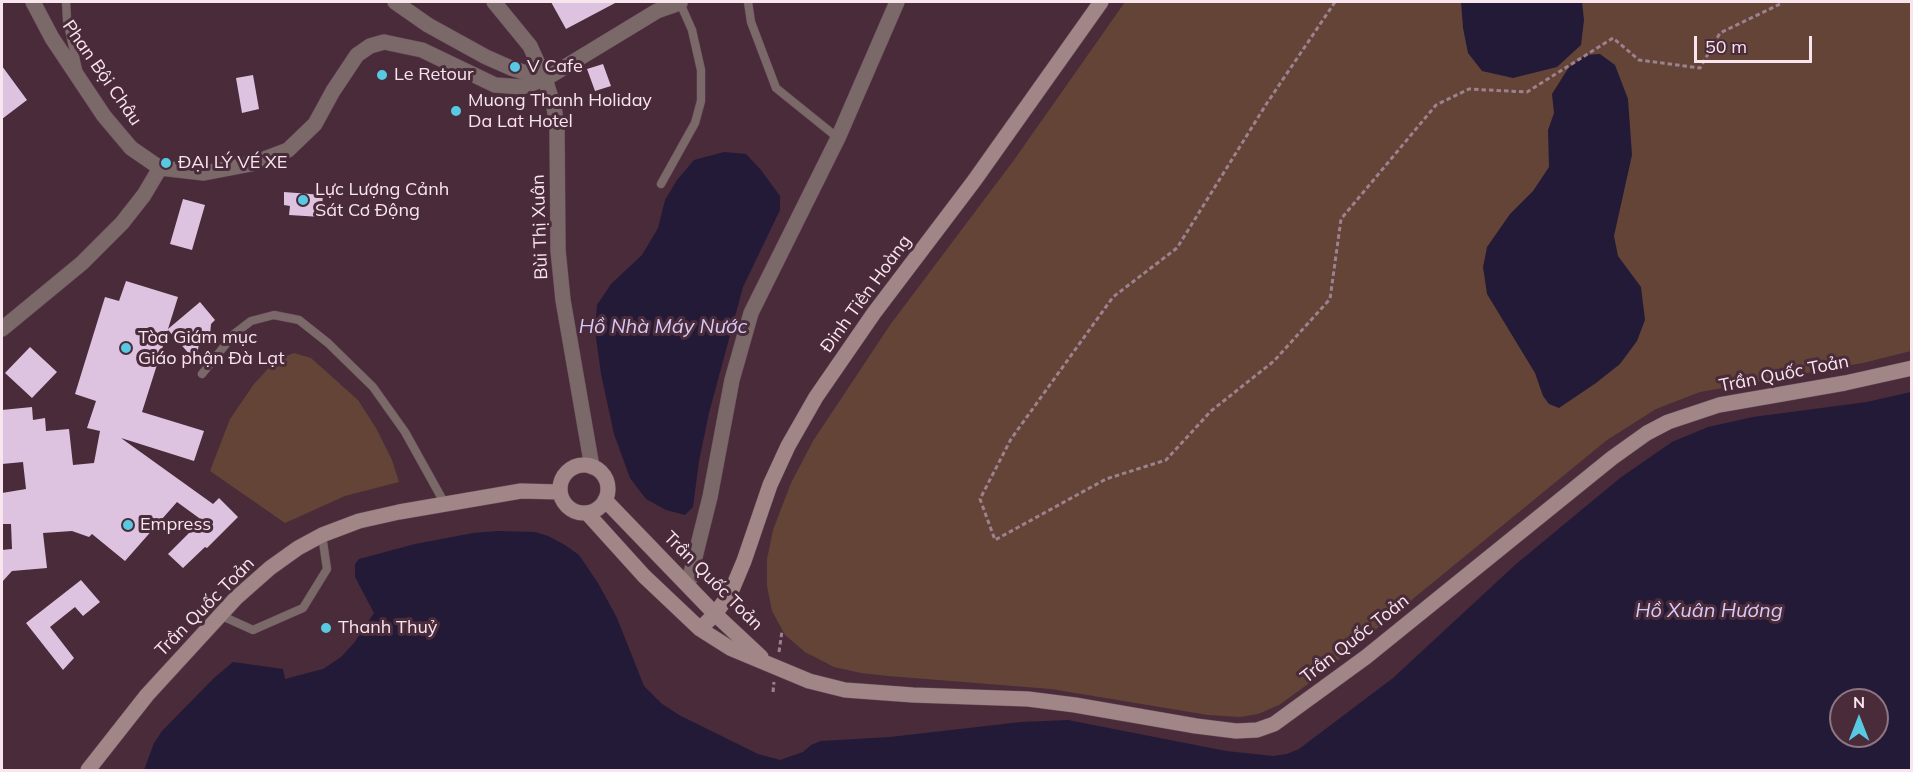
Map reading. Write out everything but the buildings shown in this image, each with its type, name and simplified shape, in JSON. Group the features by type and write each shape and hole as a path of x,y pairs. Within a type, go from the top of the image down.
{"main road":[{"name":"Đinh Tiên Hoàng","path":"700,629 715,614 730,592 744,561 770,485 788,446 816,397 874,313 974,181 1101,2"},
{"name":"Trần Quốc Toản","path":"587,513 644,576 700,629 730,648 809,681 845,690 1028,699 1196,726 1236,731 1257,730 1274,724 1366,657 1612,458 1647,433 1668,422 1719,405 1845,383 1911,368"},
{"path":"578,466 592,467 605,477 608,493 605,500 595,510 587,513 571,509 565,504 561,492 565,476 578,466"},
{"name":"Trần Quốc Toản","path":"88,771 147,695 220,615 270,568 297,548 322,535 359,521 521,491 561,492"},
{"name":"Trần Quốc Toản","path":"605,500 715,614 767,663"}],"street":[{"name":"Phan Bội Châu","path":"33,2 52,38 80,80 131,148 160,168 204,173 251,164 288,150 315,124 357,55 370,46 384,42 422,50 495,85 522,87 545,79 657,11 679,2"},
{"path":"395,2 428,25 486,57 545,79"},
{"name":"Bùi Thị Xuân","path":"494,2 530,46 545,79 554,107 557,127 558,250 562,300 592,467"},
{"path":"688,585 710,497 732,380 751,312 838,138 897,2"},
{"path":"2,328 82,263 122,223 144,195 160,168"}],"lane":[{"path":"66,2 67,20 80,80"},
{"path":"661,184 695,123 701,101 701,70 692,30 679,2"},
{"path":"748,2 751,22 776,88 838,138"},
{"path":"202,374 234,334 251,321 274,315 298,320 328,343 373,387 405,432 445,504"},
{"path":"220,615 253,630 303,608 327,569 322,535"}],"path":[{"path":"1335,2 1267,103 1177,248 1113,297 1011,439 980,499 995,540 1106,479 1166,460 1211,411 1274,361 1330,299 1341,219 1436,105 1469,89 1527,92 1613,38 1639,60 1700,68 1720,33 1780,2"}],"shaded area":[{"path":"1125,2 1911,2 1911,351 1863,363 1700,392 1656,409 1607,440 1315,679 1279,705 1258,714 1240,717 1208,715 1051,689 888,676 834,667 805,652 785,635 772,611 767,586 767,559 773,530 791,483 813,441 890,325 1014,160"},
{"path":"294,353 311,358 358,400 376,428 392,460 399,482 345,496 285,523 210,471 230,419 254,384 276,360"}],"water":[{"path":"1461,2 1582,2 1584,20 1581,45 1557,67 1513,78 1482,71 1468,53"},
{"path":"1600,54 1615,65 1628,99 1632,155 1614,236 1618,256 1641,287 1645,320 1637,341 1620,364 1559,408 1549,404 1543,396 1535,373 1487,294 1483,267 1487,247 1510,214 1533,191 1549,167 1548,130 1554,113 1552,94 1569,67 1586,55"},
{"name":"Hồ Nhà Máy Nước","path":"724,152 746,154 780,196 780,210 743,287 709,413 699,461 693,507 685,515 666,510 646,499 630,478 614,434 601,374 595,331 597,305 611,284 642,255 658,228 665,200 677,180 694,160"},
{"name":"Hồ Xuân Hương","path":"1911,392 1911,770 144,770 154,743 162,731 233,662 283,669 285,679 323,669 341,657 354,643 374,613 355,577 355,564 359,559 415,544 473,533 498,531 535,532 548,536 579,555 598,583 617,618 644,686 661,703 679,715 758,754 780,760 803,752 811,745 821,741 890,737 1021,722 1068,720 1226,751 1273,756 1287,754 1299,749 1393,678 1515,565 1620,478 1672,442 1708,427 1753,417 1867,402"}],"place":[{"name":"V Cafe","path":"515,67"},
{"name":"Le Retour","path":"382,75"},
{"name":"Muong Thanh Holiday Da Lat Hotel","path":"456,111"},
{"name":"ĐẠI LÝ VÉ XE","path":"166,163"},
{"name":"Lực Lượng Cảnh Sát Cơ Động","path":"303,200"},
{"name":"Tòa Giám mục Giáo phận Đà Lạt","path":"126,348"},
{"name":"Empress","path":"128,525"},
{"name":"Thanh Thuỷ","path":"326,628"}]}
